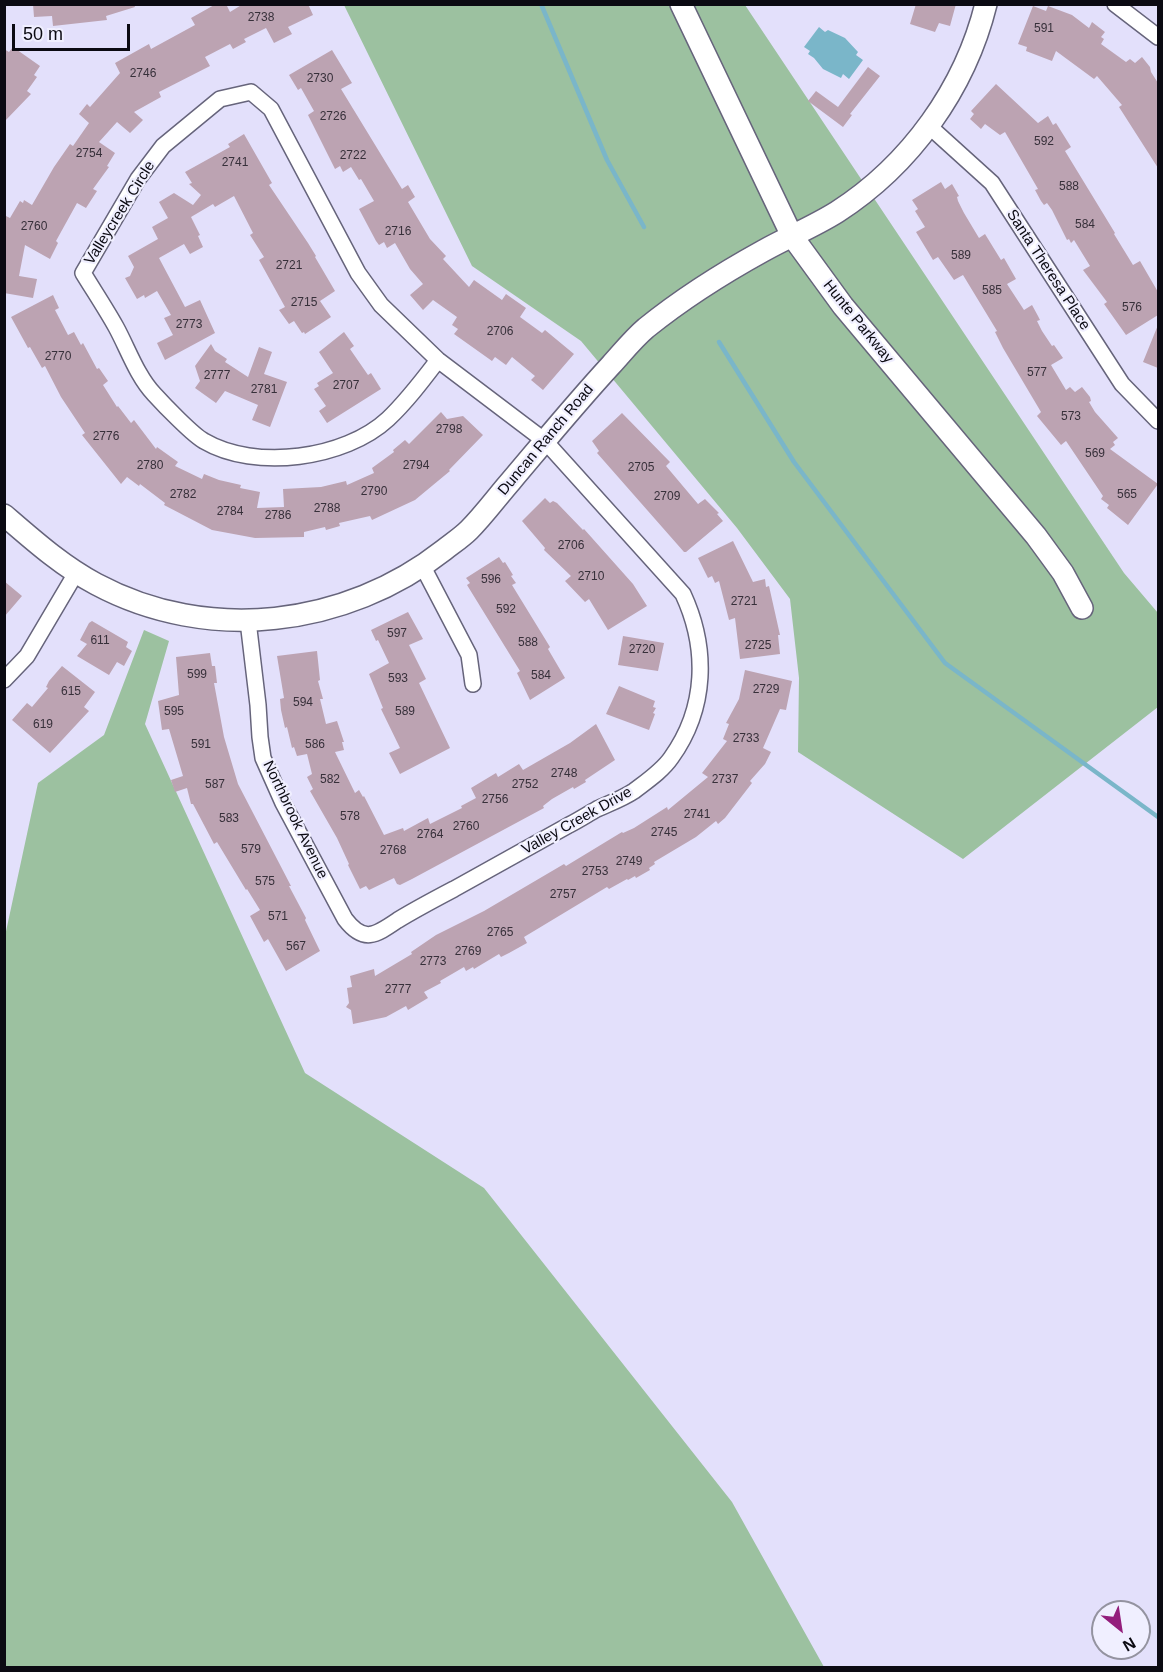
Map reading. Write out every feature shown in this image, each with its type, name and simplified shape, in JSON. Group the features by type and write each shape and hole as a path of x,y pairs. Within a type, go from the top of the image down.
{"street":[{"name":"Hunte Parkway","path":"681,4 792,236 843,306 1036,536 1063,573 1082,608"},
{"name":"Duncan Ranch Road","path":"4,515 76,573 114,593 149,606 200,618 248,621 301,616 376,592 423,567 469,531 588,389 644,330 698,291 762,251 830,216 858,198 896,165 944,105 968,58 986,4"},
{"path":"1115,4 1158,37"},
{"name":"Valleycreek Circle","path":"438,360 403,405 379,425 353,441 333,449 295,457 257,457 238,453 202,441 153,393 83,273 138,179 164,146 220,99 251,92 271,110 358,273 381,305 438,360 545,441"},
{"name":"Santa Theresa Place","path":"929,126 992,183 1122,384 1158,421"},
{"name":"Valley Creek Drive","path":"364,935 378,934 400,919 598,808 632,792 671,759 692,720 700,689 700,660 694,622 683,594 545,441"},
{"path":"423,567 469,655 473,684"},
{"path":"4,680 27,656 76,573"},
{"name":"Northbrook Avenue","path":"248,621 263,758 283,803 345,919 353,930 364,935"}],"green space":[{"path":"344,5 745,5 1124,573 1158,613 1158,707 963,859 798,752 799,678 790,599 737,528 581,341 472,266"},
{"path":"144,630 169,641 145,724 305,1073 484,1188 732,1502 824,1667 5,1668 5,936 38,783 104,735"}],"water":[{"path":"819,27 825,32 828,30 845,38 858,52 856,55 863,60 849,79 843,74 841,78 823,69 808,54 810,51 804,47"}],"building":[{"path":"33,4 134,4 135,7 106,16 107,20 53,26 52,16 34,17"},
{"path":"216,4 226,4 230,12 243,4 308,4 313,15 288,27 292,34 274,43 266,28 244,39 246,42 233,49 230,44 205,57 210,66 159,92 161,97 134,112 143,120 130,133 117,122 99,142 115,153 107,166 109,167 93,189 97,191 86,208 77,203 56,241 58,243 50,259 25,245 19,276 37,279 33,298 4,293 4,215 10,218 20,201 23,203 24,200 32,205 54,167 89,123 79,114 87,104 90,107 120,73 115,63 149,44 151,49 195,25 191,18"},
{"path":"916,4 956,4 950,26 939,23 935,32 910,24"},
{"path":"1033,6 1046,11 1048,6 1072,15 1089,28 1092,22 1105,32 1101,37 1104,39 1101,44 1126,62 1130,59 1135,63 1142,57 1150,67 1158,83 1158,168 1119,107 1122,105 1097,76 1094,79 1056,51 1052,61 1026,51 1027,47 1018,44"},
{"path":"13,47 40,66 34,75 37,77 27,91 31,94 4,122 4,49 9,52"},
{"path":"332,50 352,83 341,89 402,189 408,185 415,197 408,202 430,239 446,256 443,259 469,287 474,280 502,300 506,294 526,308 520,317 542,333 545,330 574,354 543,390 531,380 535,376 512,357 506,365 495,357 492,361 454,334 458,329 452,325 457,317 433,300 423,310 410,295 423,284 410,269 395,243 387,248 384,242 379,245 376,241 359,209 374,201 351,167 343,172 340,166 335,169 308,115 314,111 301,88 298,90 289,75"},
{"path":"868,67 880,76 850,114 852,115 843,127 808,101 816,91 838,107"},
{"path":"996,84 1038,123 1048,116 1053,125 1056,123 1071,147 1065,151 1114,234 1133,265 1140,261 1158,292 1158,315 1126,335 1104,304 1107,302 1083,270 1090,266 1074,240 1071,243 1069,239 1067,240 1052,210 1047,203 1044,205 1041,201 1035,190 1038,189 1005,132 1000,135 985,124 981,129 970,119 974,114 971,111"},
{"path":"244,134 272,183 269,185 308,243 335,291 320,301 331,317 305,334 294,321 289,324 279,310 285,307 259,260 264,257 250,235 253,233 234,196 215,207 213,204 191,217 203,247 190,254 184,244 159,258 185,307 200,300 215,333 165,360 157,343 173,335 164,318 171,315 157,291 145,298 144,295 137,299 125,278 130,276 134,267 128,256 158,239 152,227 168,218 159,202 174,193 193,205 201,195 189,184 192,183 185,172 230,147 228,144"},
{"path":"941,182 945,189 952,184 959,196 958,201 964,213 979,238 985,234 1001,260 1004,258 1016,279 1007,284 1024,310 1032,305 1040,320 1037,321 1042,331 1063,358 1051,365 1066,390 1070,387 1075,392 1082,387 1090,397 1089,402 1095,412 1118,438 1110,449 1158,484 1128,525 1107,508 1109,505 1101,499 1103,496 1066,441 1061,445 1037,416 1041,412 1003,348 995,332 997,331 963,275 954,280 938,257 933,260 916,232 925,227 915,211 918,209 912,200"},
{"path":"53,295 59,308 55,310 68,335 74,332 81,345 83,343 97,369 99,368 108,381 103,385 131,423 134,420 156,449 157,447 178,462 175,466 202,479 204,474 241,485 240,488 260,492 257,508 284,507 283,489 321,487 346,481 347,485 374,473 372,468 394,452 393,450 405,440 409,444 441,412 447,419 463,416 483,435 450,471 415,500 372,520 370,516 339,523 340,526 326,530 325,527 304,532 304,537 255,538 212,530 164,505 165,503 140,484 139,486 127,477 121,484 82,435 85,433 61,397 45,366 42,368 30,347 28,348 11,317"},
{"path":"1158,325 1158,368 1143,362"},
{"path":"344,332 354,346 350,349 368,375 371,373 381,389 327,423 319,411 326,406 314,389 319,386 317,383 333,373 319,352"},
{"path":"211,344 215,351 227,359 225,362 248,377 259,347 272,352 264,374 287,382 270,427 252,420 258,405 225,391 216,403 195,388 200,381 195,366"},
{"path":"622,413 670,462 666,466 698,504 705,499 719,513 717,514 723,521 686,552 597,453 599,451 592,441"},
{"path":"545,498 550,503 553,501 557,503 584,529 633,584 647,606 608,630 589,599 585,602 565,581 571,576 544,550 545,548 522,521"},
{"path":"733,541 753,582 765,579 766,587 769,586 780,635 778,635 780,654 740,659 735,618 729,620 719,581 715,583 712,576 708,578 698,558"},
{"path":"499,557 513,575 511,576 516,583 512,585 550,647 548,649 565,678 530,700 517,673 520,671 467,585 470,583 466,578"},
{"path":"4,581 22,596 4,617"},
{"path":"408,612 423,639 409,645 426,679 419,683 450,748 400,774 389,753 400,748 381,709 383,708 369,674 389,663 371,630"},
{"path":"92,621 128,642 126,647 132,651 124,666 117,662 109,675 77,656 87,644 80,640"},
{"path":"623,636 664,643 658,671 618,665"},
{"path":"317,651 320,680 318,681 323,699 320,699 326,724 337,721 344,742 342,742 344,750 335,752 355,793 359,790 364,796 384,835 403,828 404,831 428,818 430,824 462,808 461,806 476,798 471,788 496,773 498,777 519,764 523,770 570,743 596,724 615,760 585,780 586,782 552,799 543,806 544,808 412,879 400,885 394,878 369,890 366,886 360,889 337,838 310,791 313,789 307,777 312,774 307,754 297,756 294,747 292,748 281,710 280,699 284,698 277,656"},
{"path":"210,653 212,666 215,666 217,683 214,683 224,737 238,784 291,886 289,886 320,951 286,971 268,939 264,942 250,916 260,910 217,842 214,844 191,804 187,788 175,792 171,780 183,776 169,729 162,730 158,701 179,695 176,657"},
{"path":"62,666 95,692 84,707 89,711 50,753 12,720 27,703 32,707"},
{"path":"745,670 792,681 786,710 780,709 763,748 771,752 765,764 750,781 752,783 725,818 718,824 716,821 696,837 654,862 650,870 609,889 607,887 524,937 527,943 501,957 499,954 474,969 473,967 466,971 464,967 440,981 441,983 424,992 428,998 408,1010 406,1006 386,1017 353,1024 351,1010 346,1007 349,1003 347,988 352,987 350,976 374,969 375,976 412,954 411,952 436,935 484,911 564,864 566,866 667,807 668,810 708,777 702,773 727,741 723,739 729,724 726,723 739,699"},
{"path":"619,686 655,701 653,707 656,708 653,713 655,714 649,730 606,714"}],"waterway":[{"path":"541,4 607,160 644,227"},
{"path":"719,342 794,462 945,663 1158,817"}]}
